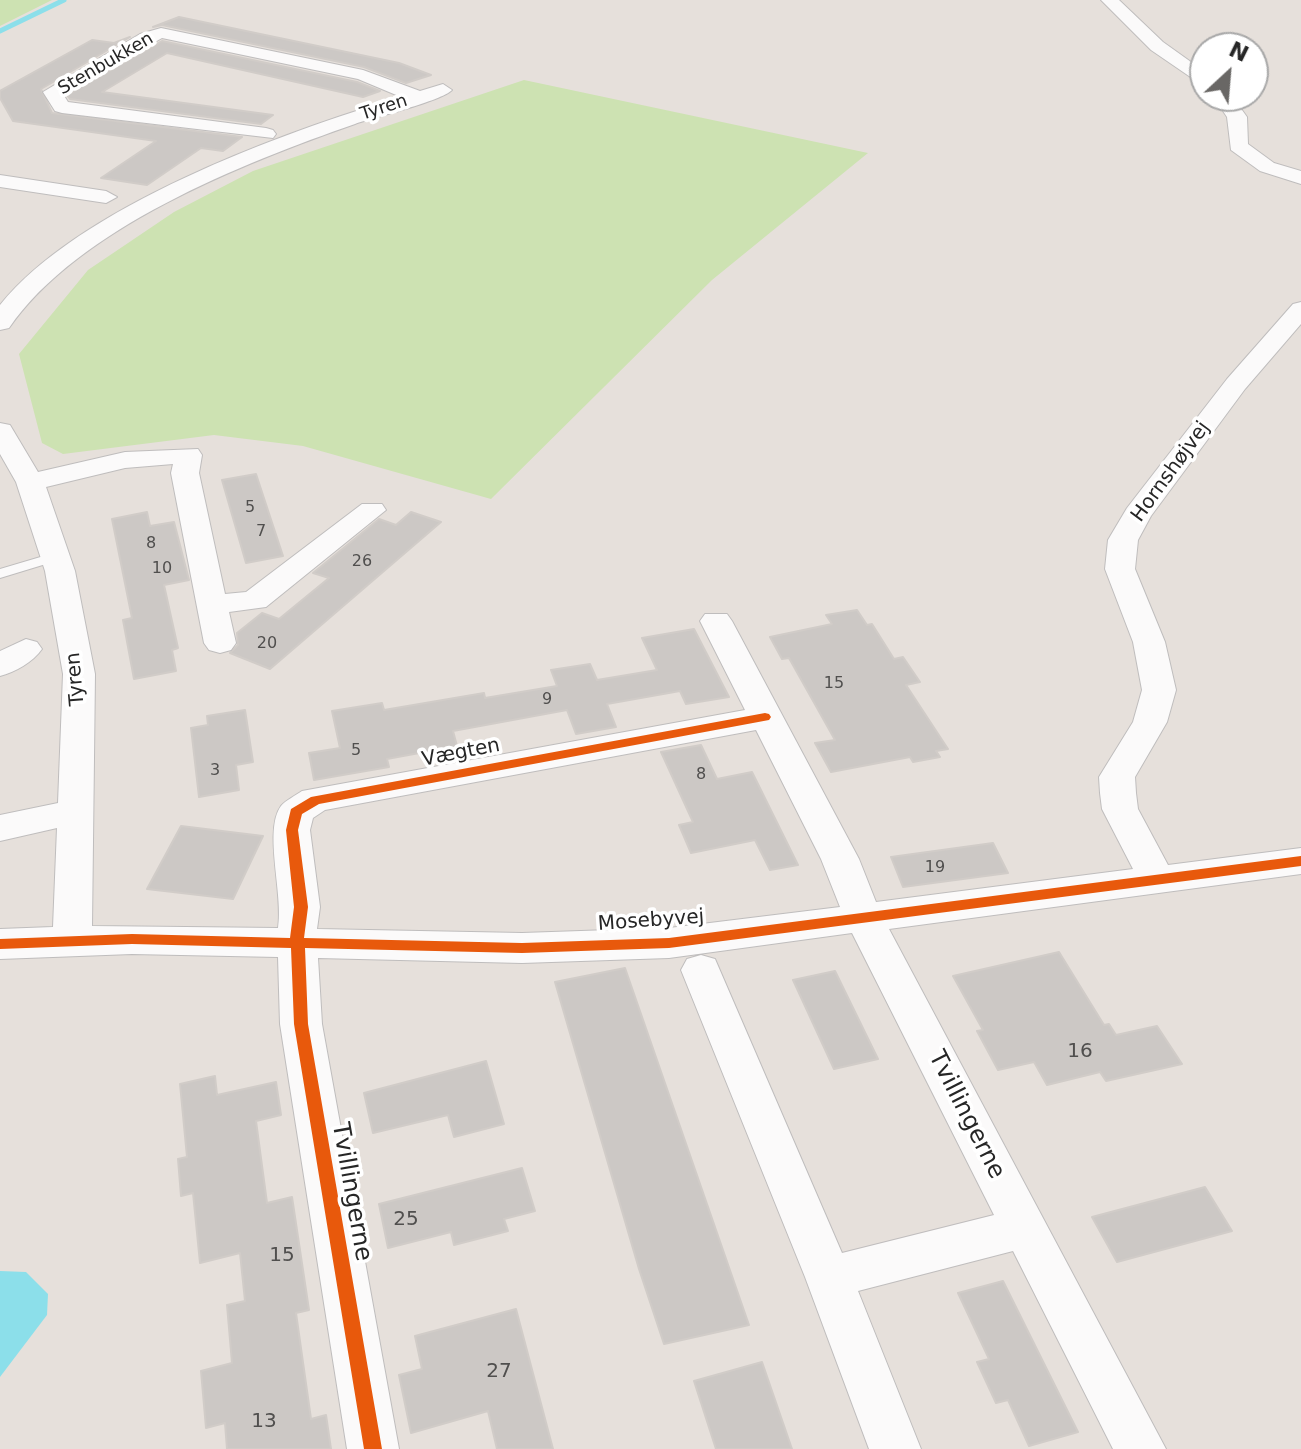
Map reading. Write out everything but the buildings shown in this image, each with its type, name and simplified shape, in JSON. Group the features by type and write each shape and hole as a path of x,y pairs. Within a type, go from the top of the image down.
{"street":[{"path":"1109,0 1157,46 1189,69"},
{"name":"Stenbukken","path":"266,134 62,107 52,92 146,38 161,33 363,75 419,97"},
{"name":"Tyren","path":"0,323 32,284 126,217 205,175 270,146 443,90"},
{"path":"1233,112 1237,117 1238,146 1267,167 1301,178"},
{"path":"0,181 106,197"},
{"path":"50,206 71,192"},
{"path":"0,279 32,284"},
{"name":"Hornshøjvej","path":"1156,878 1120,809 1118,793 1117,777 1150,722 1159,690 1149,642 1120,569 1123,540 1137,514 1236,384 1301,309"},
{"name":"Tyren","path":"0,431 30,482 54,557 79,674 72,940"},
{"path":"30,482 125,460 188,455 185,473 220,643"},
{"path":"212,605 255,600 372,510"},
{"path":"716,621 840,859 863,917"},
{"name":"Vægten","path":"298,942 301,907 292,830 296,812 315,800 765,717"},
{"path":"0,828 77,811"},
{"name":"Mosebyvej","path":"0,944 72,940 522,948 669,943 1301,861"},
{"name":"Tvillingerne","path":"863,917 1140,1449"},
{"name":"Tvillingerne","path":"298,942 301,1024 373,1449"},
{"path":"701,970 829,1277 895,1449"},
{"path":"829,1277 1024,1228"}],"lane":[{"path":"0,574 17,566 54,557"}],"green space":[{"path":"0,0 52,0 0,26"},
{"path":"524,80 868,153 712,280 491,499 303,446 214,435 63,454 42,443 19,354 88,270 174,212 253,171"}],"water":[{"path":"0,1271 26,1272 48,1294 47,1315 0,1377"}],"waterway":[{"path":"0,31 64,0"}],"cycle path":[{"path":"373,1449 301,1024 297,929 301,907 292,830 296,812 315,800 765,717"},
{"path":"0,944 132,939 522,948 669,943 1301,861"}]}
